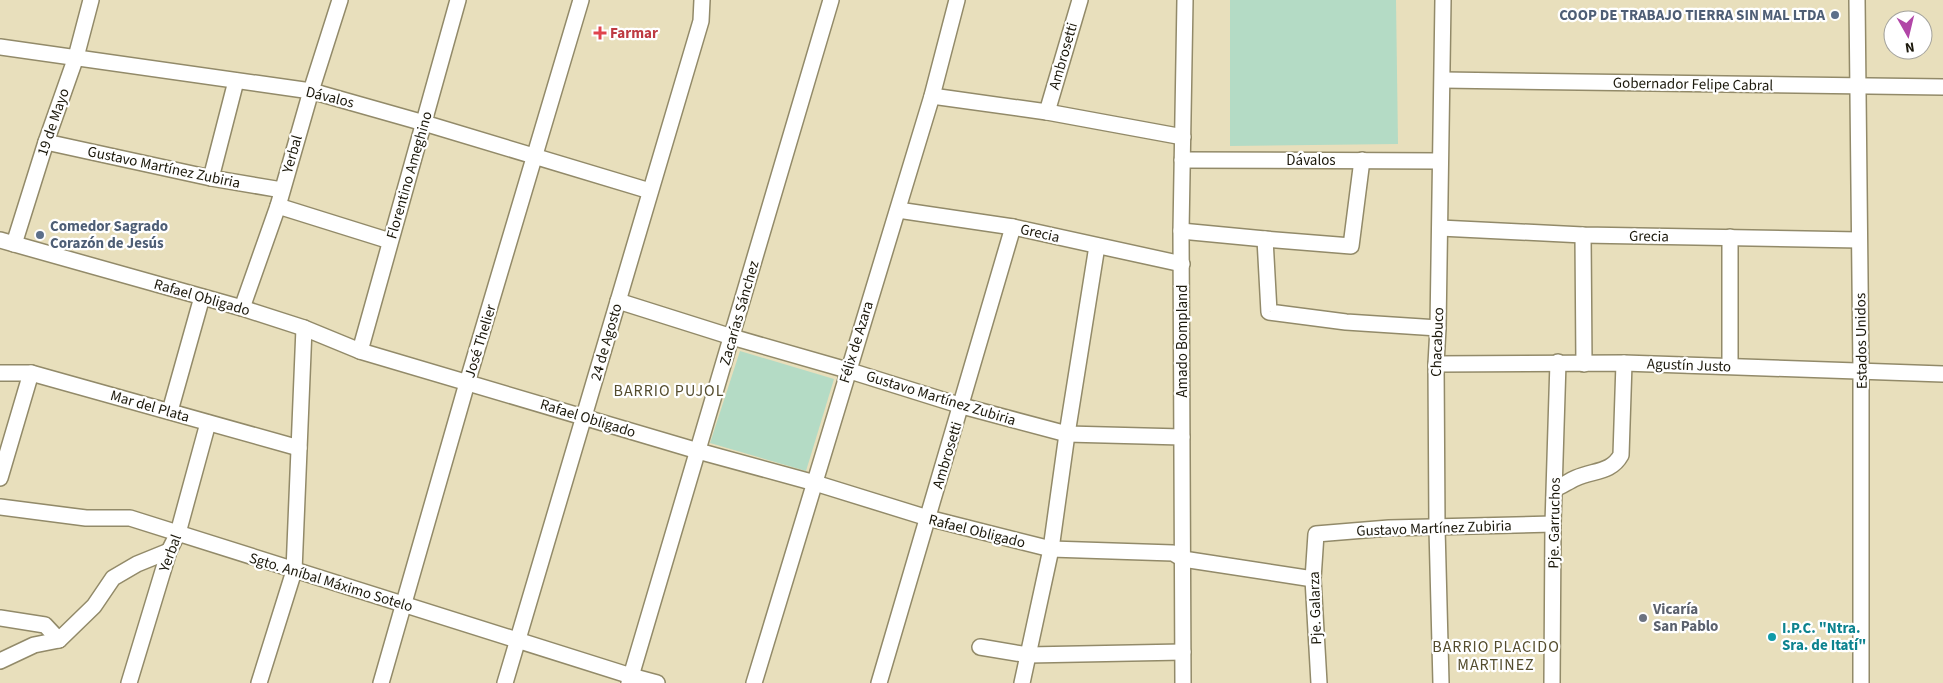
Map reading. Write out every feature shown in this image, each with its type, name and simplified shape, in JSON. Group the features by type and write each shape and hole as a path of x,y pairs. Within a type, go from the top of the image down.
{"street":[{"name":"19 de Mayo","path":"7,242 46,142 76,57 91,0"},
{"name":"Yerbal","path":"242,308 278,206 311,91 340,0"},
{"name":"Florentino Ameghino","path":"360,351 458,0"},
{"name":"José Thelier","path":"381,683 582,0"},
{"name":"24 de Agosto","path":"505,683 701,21 702,0"},
{"name":"Zacarías Sánchez","path":"630,680 831,0"},
{"name":"Félix de Azara","path":"754,683 815,483 847,370 932,96 957,0"},
{"name":"Ambrosetti","path":"1047,112 1080,0"},
{"name":"Amado Bompland","path":"1183,683 1181,231 1185,0"},
{"name":"Chacabuco","path":"1441,683 1437,528 1436,364 1443,80 1443,0"},
{"name":"Estados Unidos","path":"1857,0 1861,371 1861,683"},
{"name":"Dávalos","path":"0,47 311,91 650,191"},
{"name":"Gobernador Felipe Cabral","path":"1443,80 1943,88"},
{"path":"210,178 236,81"},
{"path":"932,96 1047,112 1183,137"},
{"name":"Gustavo Martínez Zubiria","path":"46,142 210,178 282,190"},
{"name":"Dávalos","path":"1182,160 1440,162"},
{"path":"1181,231 1265,240 1351,246 1362,160"},
{"path":"278,206 390,241"},
{"name":"Grecia","path":"898,210 1013,227 1182,264"},
{"name":"Ambrosetti","path":"879,683 962,406 1013,227"},
{"name":"Grecia","path":"1440,228 1583,235 1859,240"},
{"path":"1583,235 1584,364"},
{"path":"1730,237 1730,366"},
{"path":"1265,240 1269,312 1346,322 1438,328"},
{"name":"Rafael Obligado","path":"7,242 242,308 304,328 360,351 698,451 815,483 928,518 1051,549 1172,553 1183,559"},
{"path":"1022,683 1051,549 1097,246"},
{"path":"170,411 202,298"},
{"name":"Gustavo Martínez Zubiria","path":"618,301 962,406 1067,434 1182,437"},
{"path":"259,683 294,571 304,328"},
{"name":"Pje. Garruchos","path":"1552,683 1553,524 1558,362"},
{"path":"1555,490 1576,478 1604,470 1616,464 1621,455 1624,363"},
{"name":"Agustín Justo","path":"1436,364 1624,363 1943,374"},
{"name":"Mar del Plata","path":"0,373 32,373 299,448"},
{"path":"0,478 32,373"},
{"name":"Yerbal","path":"129,683 168,551 178,533 208,423"},
{"name":"Sgto. Aníbal Máximo Sotelo","path":"0,507 86,518 130,518 517,641 630,680 657,683"},
{"name":"Gustavo Martínez Zubiria","path":"1316,534 1389,528 1553,524"},
{"name":"Pje. Galarza","path":"1316,534 1313,579 1319,683"},
{"path":"0,661 34,645 59,640 94,606 113,578 137,564 168,551"},
{"path":"1183,559 1313,579"},
{"path":"0,618 45,625 59,640"},
{"path":"980,646 1028,655 1183,652"}],"green space":[{"path":"1230,0 1396,0 1398,144 1230,146"},
{"path":"740,351 834,379 806,471 710,443"}],"place":[{"name":"COOP DE TRABAJO TIERRA SIN MAL LTDA","path":"1835,15"},
{"name":"Farmar","path":"600,33"},
{"name":"Comedor Sagrado Corazón de Jesús","path":"40,235"},
{"name":"Vicaría San Pablo","path":"1643,618"},
{"name":"I.P.C. \"Ntra. Sra. de Itatí\"","path":"1772,637"}],"district":[{"name":"BARRIO PUJOL","path":"669,390"},
{"name":"BARRIO PLACIDO MARTINEZ","path":"1496,655"}]}
